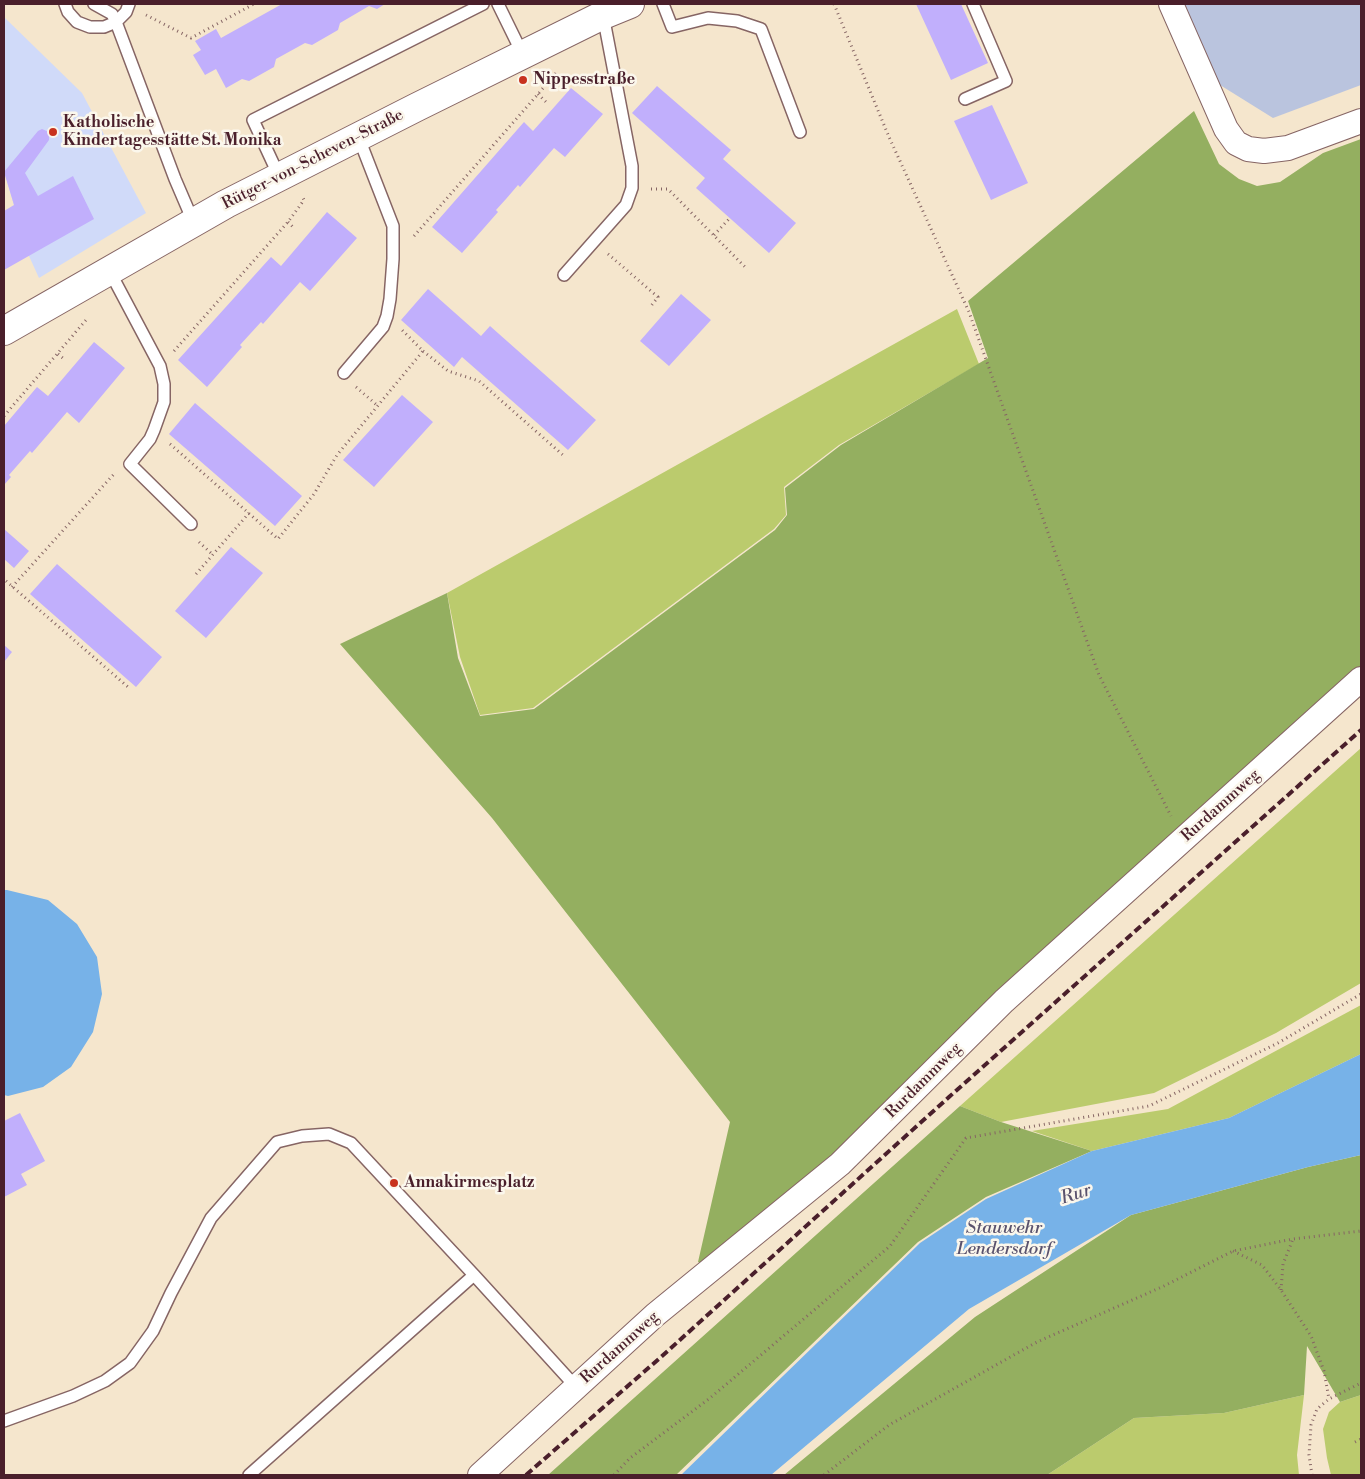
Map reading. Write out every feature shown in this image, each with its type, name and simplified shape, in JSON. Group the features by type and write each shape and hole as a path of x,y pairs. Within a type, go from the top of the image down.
{"street":[{"name":"Rütger-von-Scheven-Straße","path":"4,331 193,221 358,136 603,15 630,4"},
{"path":"1171,4 1226,129 1236,142 1248,149 1264,151 1288,148 1361,121"},
{"name":"Rurdammweg","path":"480,1475 655,1316 840,1164 1004,1001 1361,679"}],"lane":[{"path":"65,4 68,12 77,22 90,27 104,27 116,22 126,12 128,5"},
{"path":"94,4 112,14 116,22 175,179 193,221"},
{"path":"285,173 253,120 483,4"},
{"path":"498,4 533,50"},
{"path":"663,4 672,27 708,18 738,21 761,29 800,132"},
{"path":"965,98 1006,81 973,4"},
{"path":"564,275 626,205 632,188 630,158 603,15"},
{"path":"344,373 382,327 387,316 394,259 393,226 358,136"},
{"path":"109,270 160,366 164,384 164,402 154,430 150,439 130,464 191,524"},
{"path":"4,1422 73,1396 105,1381 130,1363 153,1331 211,1218 277,1142 302,1136 329,1134 351,1143 576,1387"},
{"path":"249,1475 474,1275"}],"path":[{"path":"128,5 191,38 254,4"},
{"path":"834,4 889,137 969,312 1099,674 1172,816 1178,822 1196,829"},
{"path":"394,259 556,72 533,50"},
{"path":"538,94 546,102"},
{"path":"160,366 288,222 304,200 285,173"},
{"path":"632,188 668,189 747,269"},
{"path":"714,235 729,219"},
{"path":"288,222 295,229"},
{"path":"594,241 658,297 651,306"},
{"path":"4,416 86,320 72,292"},
{"path":"387,316 448,372 479,381 564,456"},
{"path":"154,430 278,539 314,494 337,455 423,351"},
{"path":"58,354 65,360"},
{"path":"344,373 345,378 378,406"},
{"path":"12,586 117,471 130,464"},
{"path":"196,574 249,514"},
{"path":"4,581 128,687"},
{"path":"614,1475 630,1458 710,1398 890,1246 966,1138 1148,1106 1278,1043 1361,994"},
{"path":"824,1475 889,1425 1037,1342 1164,1286 1233,1252 1292,1239 1361,1231"},
{"path":"1281,1290 1283,1264 1292,1239"},
{"path":"1233,1252 1262,1265 1281,1290 1311,1336 1324,1371 1329,1399"},
{"path":"1312,1475 1309,1455 1311,1425 1317,1409 1329,1399 1361,1384"},
{"path":"1355,1442 1361,1440"}],"shaded area":[{"path":"1181,4 1361,4 1361,85 1273,118 1212,80"},
{"name":"Katholische Kindertagesstätte St. Monika","path":"4,17 82,93 146,213 39,278 29,256 4,171"}],"green space":[{"path":"1194,111 1219,164 1239,179 1257,186 1280,182 1323,153 1361,139 1361,667 904,1092 711,1267 698,1262 730,1122 492,818 340,644 447,593 458,658 480,716 534,709 775,530 787,515 785,488 841,445 988,358 968,301"},
{"path":"957,309 979,364 839,445 784,487 786,515 774,529 533,708 480,715 460,657 447,593"},
{"path":"1361,748 1361,983 1276,1033 1154,1093 1001,1122 960,1106"},
{"path":"1361,1005 1361,1054 1229,1118 1092,1151 1032,1131 1168,1109"},
{"path":"960,1106 1001,1122 1092,1151 986,1197 918,1242 676,1475 548,1475"},
{"path":"1361,1155 1361,1395 1340,1402 1307,1346 1304,1395 1224,1413 1134,1418 1047,1475 784,1475 975,1317 1131,1215 1308,1167"},
{"path":"1304,1395 1297,1455 1299,1475 1047,1475 1134,1418 1224,1413"},
{"path":"1361,1395 1361,1475 1331,1475 1323,1429 1329,1412 1340,1402"}],"water":[{"path":"4,890 48,900 77,924 97,957 102,994 93,1032 71,1067 43,1087 8,1096 4,1095"},
{"name":"Stauwehr Lendersdorf","path":"1361,1054 1361,1155 1308,1167 1131,1215 969,1309 771,1475 681,1475 920,1243 986,1199 1092,1151 1229,1118"}],"building":[{"path":"282,4 385,4 377,9 369,6 340,23 338,30 312,45 305,43 276,59 274,67 249,81 242,79 226,88 216,69 205,75 193,55 201,50 195,41 216,29 221,38"},
{"path":"916,4 961,4 988,63 951,80"},
{"path":"657,86 731,150 723,159 796,223 769,253 696,188 705,178 632,113"},
{"path":"571,88 603,114 565,157 554,148 520,187 518,185 496,210 498,212 462,253 432,227 524,122 533,131"},
{"path":"992,105 1028,183 991,200 954,121"},
{"path":"42,129 49,132 49,140 25,173 38,196 73,176 94,219 4,270 4,211 14,205 4,172 38,131"},
{"path":"327,212 357,238 310,291 300,282 263,324 261,322 240,345 242,347 207,387 178,360 271,257 281,266"},
{"path":"428,289 481,336 490,326 596,420 568,450 462,357 454,367 401,320"},
{"path":"681,294 711,320 669,366 640,341"},
{"path":"94,342 125,368 79,423 67,412 32,453 30,451 9,475 11,477 4,485 4,426 37,387 48,396"},
{"path":"402,395 433,422 374,487 343,460"},
{"path":"195,403 302,496 275,526 169,434"},
{"path":"4,529 29,551 14,568 4,559"},
{"path":"231,547 263,573 206,638 175,611"},
{"path":"57,564 162,657 136,687 30,594"},
{"path":"4,645 12,652 4,662"},
{"path":"20,1113 45,1161 21,1174 27,1185 4,1197 4,1121"}],"railway":[{"path":"526,1475 661,1357 949,1097 1361,730"}],"place":[{"name":"Nippesstraße","path":"523,80"},
{"name":"Katholische Kindertagesstätte St. Monika","path":"53,132"},
{"name":"Annakirmesplatz","path":"394,1183"}],"water label":[{"name":"Rur","path":"1076,1195"}]}
